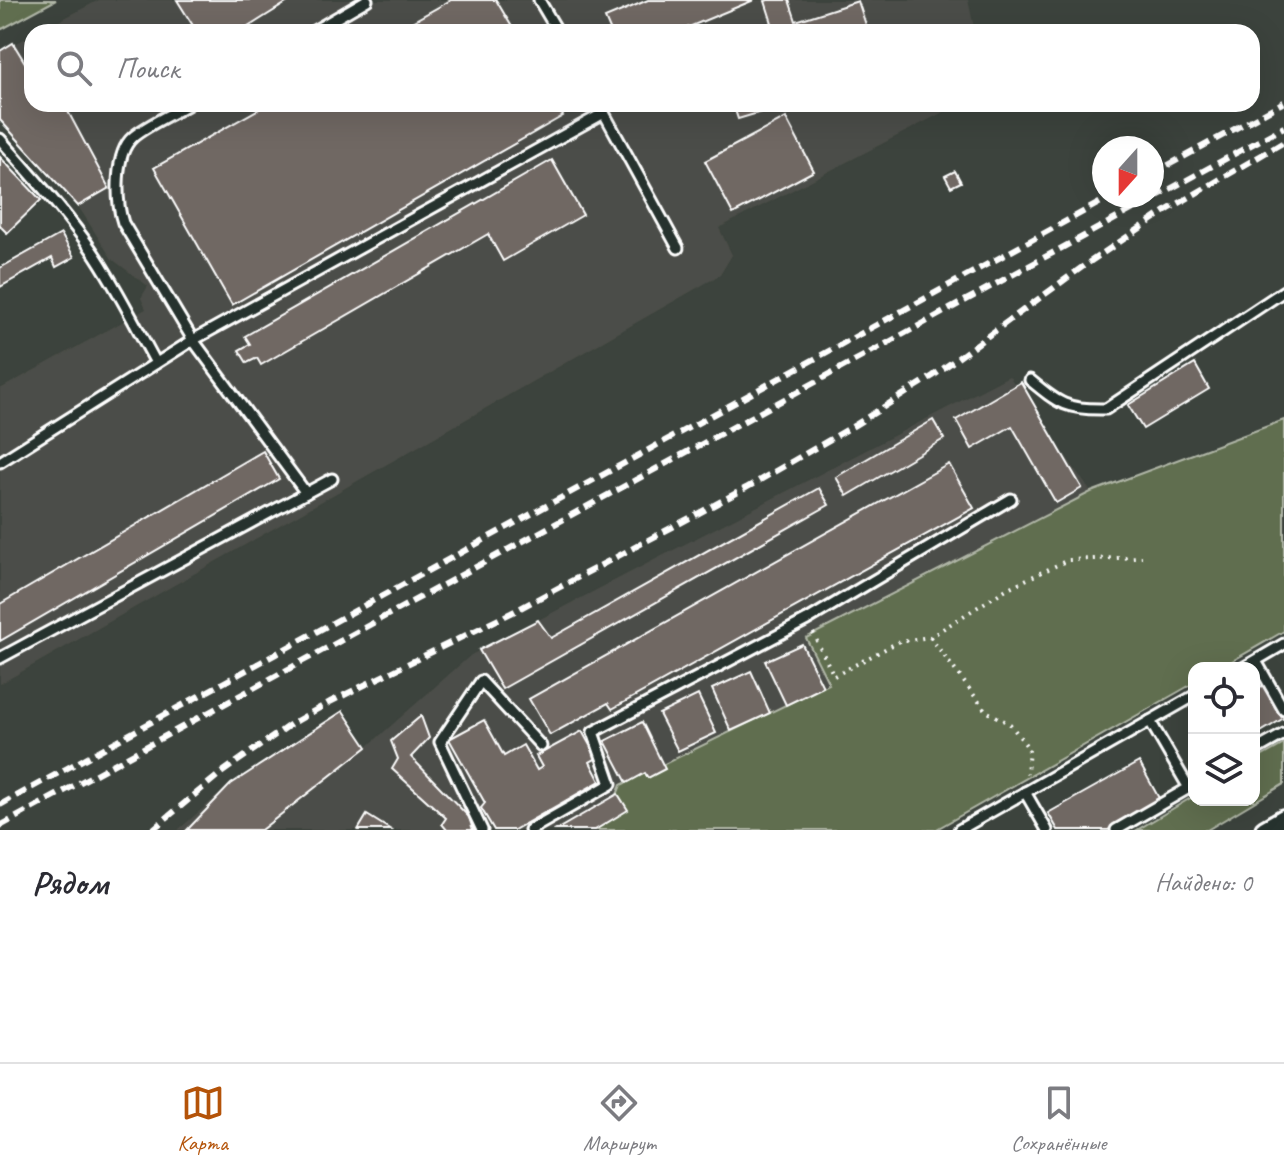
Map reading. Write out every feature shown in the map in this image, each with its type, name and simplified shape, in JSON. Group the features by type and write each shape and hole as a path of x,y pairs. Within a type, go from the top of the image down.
{"street":[{"path":"1265,830 1284,819"}],"lane":[{"path":"326,24 367,0"},
{"path":"539,0 553,24"},
{"path":"175,112 133,137 126,146 119,174 118,208 123,223 193,340 306,493"},
{"path":"0,462 193,340 595,112"},
{"path":"604,112 678,248"},
{"path":"0,139 92,249 156,363"},
{"path":"1030,380 1063,405 1106,409 1284,291"},
{"path":"0,658 332,479"},
{"path":"530,830 611,784 593,732 807,620 1011,499"},
{"path":"1284,644 1256,661 1284,710"},
{"path":"482,830 440,742 481,681 541,746"},
{"path":"959,830 1188,699"},
{"path":"1150,721 1188,782"},
{"path":"1260,748 1284,734"},
{"path":"1116,830 1188,789"},
{"path":"1025,792 1047,830"}],"path":[{"path":"807,620 834,676 900,641 930,637 1008,588 1068,560 1142,557"},
{"path":"930,637 986,711 1010,724 1029,749 1025,792"}],"shaded area":[{"path":"99,0 968,0 973,24 53,24"},
{"path":"24,39 24,112 944,112 719,228 732,255 720,275 0,684 0,389 146,309 141,298 148,286 112,259 78,206 0,120 0,52"},
{"path":"1009,376 1091,492 806,638 830,683 622,785 609,814 584,830 178,830 231,784 343,711 367,747 471,655"}],"green space":[{"path":"0,0 56,0 2,29"},
{"path":"1284,420 1284,631 1230,662 1188,662 1188,686 935,830 584,830 609,814 621,785 829,684 806,638 1091,492"},
{"path":"1284,744 1284,784 1260,798 1260,758"},
{"path":"1188,800 1188,806 1247,806 1207,830 1137,830"}],"building":[{"path":"177,0 291,0 253,24 192,24"},
{"path":"451,0 496,0 510,24 408,24"},
{"path":"648,0 754,0 696,24 608,24 605,18"},
{"path":"789,0 796,21 858,1 866,24 769,24 772,23 765,1"},
{"path":"13,43 24,61 24,112 68,112 109,188 78,206 0,120 0,51"},
{"path":"254,112 561,112 563,116 232,305 154,168"},
{"path":"736,112 761,112 738,119"},
{"path":"786,118 814,171 733,214 705,161"},
{"path":"0,157 41,200 7,233 0,226"},
{"path":"552,160 583,215 503,261 488,234 261,365 257,358 247,363 239,350 250,344 245,336"},
{"path":"955,171 961,182 951,187 945,176"},
{"path":"61,234 74,257 56,267 52,258 0,287 0,268"},
{"path":"1195,364 1209,389 1143,429 1128,405"},
{"path":"1021,382 1082,488 1056,503 1012,426 972,449 956,420"},
{"path":"933,420 944,439 847,496 836,477"},
{"path":"263,451 279,479 0,641 0,604"},
{"path":"949,464 974,508 612,709 608,703 550,735 529,699"},
{"path":"819,488 829,505 502,689 479,650 538,620 551,638"},
{"path":"802,644 823,687 786,705 765,661"},
{"path":"751,671 770,713 731,731 712,689"},
{"path":"1265,684 1284,718 1260,732 1260,687"},
{"path":"698,695 716,733 678,751 659,714"},
{"path":"343,711 367,747 261,830 187,830 231,784"},
{"path":"421,716 429,738 411,757 469,817 473,830 447,830 442,824 446,818 392,769 398,759 391,741"},
{"path":"484,720 504,756 523,745 537,770 542,767 536,756 582,731 597,758 590,762 600,781 514,830 494,830 481,808 485,803 449,739"},
{"path":"642,722 665,769 648,778 645,773 627,783 605,741"},
{"path":"1139,762 1160,800 1108,830 1058,830 1048,813"},
{"path":"618,794 628,810 595,830 556,830"},
{"path":"367,815 391,830 358,830"}],"railway":[{"path":"1164,167 1284,102"},
{"path":"0,826 1284,127"},
{"path":"152,830 221,773 291,724 511,613 746,488 855,425 933,376 1085,265 1169,209 1284,142"},
{"path":"0,805 1092,207"}]}
